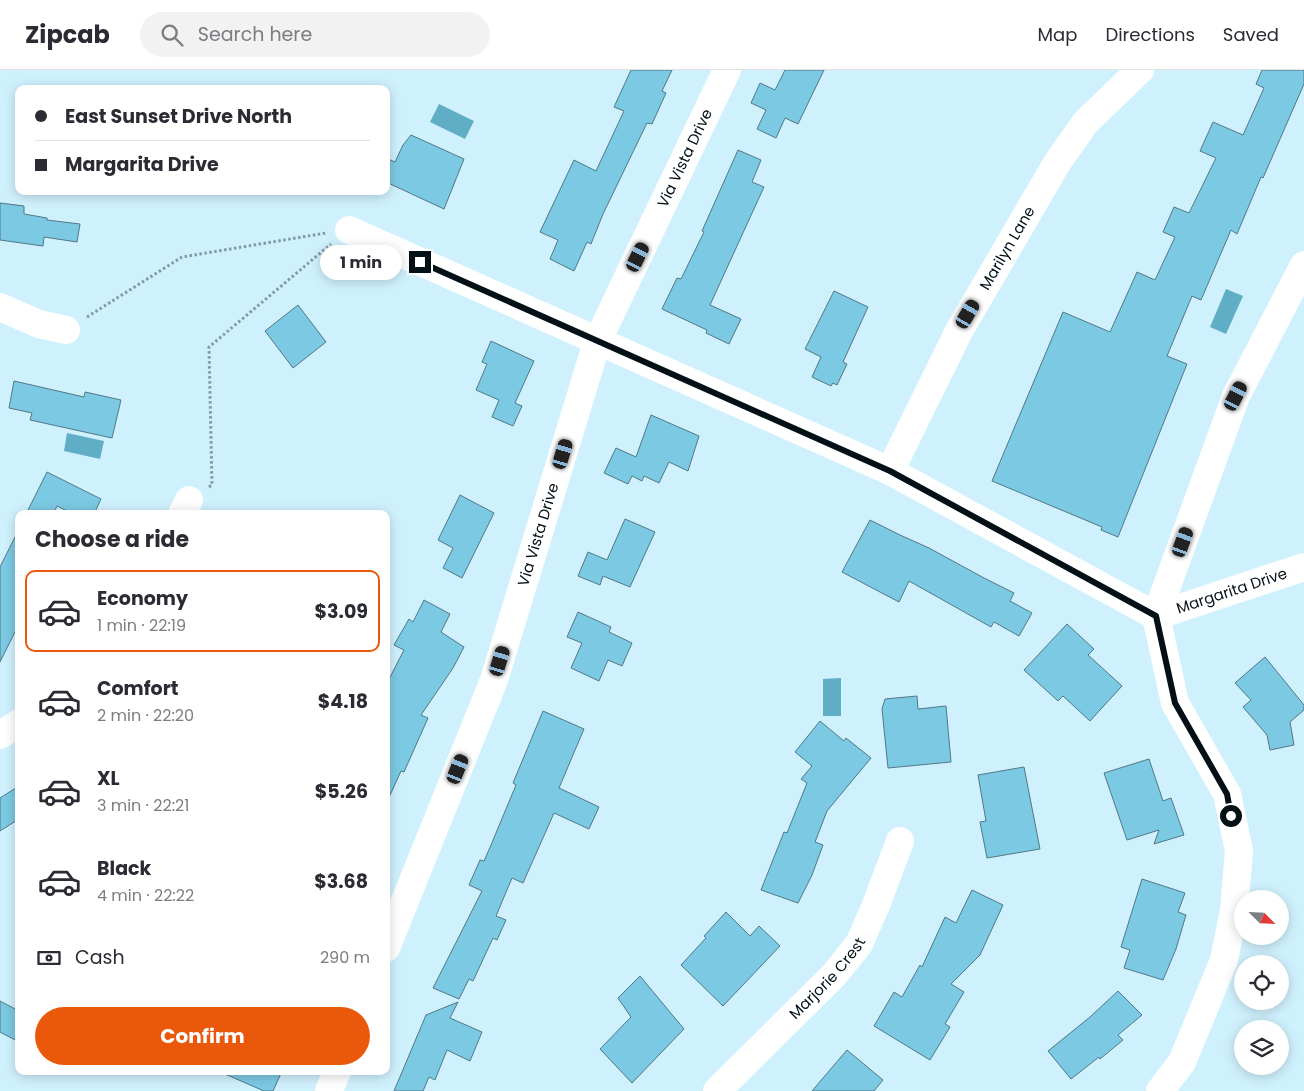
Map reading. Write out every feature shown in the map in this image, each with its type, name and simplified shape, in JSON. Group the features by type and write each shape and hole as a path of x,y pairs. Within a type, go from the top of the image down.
{"street":[{"name":"Via Vista Drive","path":"390,938 494,680 597,342 727,70"},
{"name":"Marilyn Lane","path":"890,471 959,331 1057,163 1085,123 1140,70"},
{"name":"Margarita Drive","path":"349,230 890,471 1156,616 1304,567"},
{"path":"1160,1091 1182,1062 1224,960 1234,910 1239,851 1227,794 1175,703 1156,616 1236,396 1304,265"},
{"path":"0,307 39,324 66,330"},
{"path":"0,735 15,725"},
{"name":"Marjorie Crest","path":"717,1091 834,975 858,944 876,905 900,840"},
{"path":"329,1091 335,1075"}],"path":[{"path":"66,330 182,257 349,230"},
{"path":"185,507 212,485 209,346 349,230"}],"water":[{"path":"439,104 474,121 465,139 430,122"},
{"path":"1226,289 1243,296 1226,334 1210,327"},
{"path":"67,433 104,441 100,459 64,451"},
{"path":"841,678 841,716 823,716 823,679"}],"building":[{"path":"631,70 672,70 662,91 666,93 652,124 647,123 603,214 591,244 587,242 574,271 550,259 558,240 540,232 574,160 596,171 624,111 614,107"},
{"path":"785,70 824,70 798,124 785,118 776,138 757,129 766,110 751,103 760,83 775,90"},
{"path":"1262,70 1304,70 1304,84 1237,234 1231,230 1201,300 1192,296 1167,356 1187,364 1118,537 1101,530 1102,527 992,481 1063,312 1110,332 1137,272 1155,280 1175,237 1163,232 1174,207 1189,213 1216,158 1200,151 1213,122 1243,135 1264,88 1256,84"},
{"path":"411,135 464,159 444,209 390,184 390,160 395,162 403,145"},
{"path":"738,150 761,160 752,182 764,187 710,305 741,319 729,344 706,333 707,330 662,309 677,278 681,279 704,232 702,231"},
{"path":"0,203 24,206 24,214 47,218 47,220 80,224 77,242 44,237 43,246 0,240"},
{"path":"834,291 868,307 843,362 847,364 837,385 833,383 831,386 812,377 821,357 805,349"},
{"path":"298,305 326,342 293,368 265,331"},
{"path":"491,341 534,361 515,403 522,406 513,426 492,417 499,400 476,390 487,364 482,362"},
{"path":"14,381 84,397 85,392 121,400 112,438 30,420 32,413 9,408"},
{"path":"651,415 699,436 688,471 669,462 659,483 644,476 642,481 632,476 628,484 604,473 616,448 636,457"},
{"path":"47,472 101,499 96,510 65,510 57,506 55,510 28,510"},
{"path":"460,495 494,513 462,578 443,568 453,548 438,540"},
{"path":"625,519 655,532 630,587 603,576 600,585 578,576 588,552 607,560"},
{"path":"870,520 929,548 1014,593 1010,601 1032,613 1019,636 994,622 991,627 909,581 899,602 842,572"},
{"path":"15,537 15,632 0,662 0,567"},
{"path":"424,600 450,614 441,632 464,647 453,668 421,715 428,718 404,772 401,771 390,795 390,677 404,650 394,645 409,619 413,622"},
{"path":"578,612 611,627 609,632 632,643 622,666 608,660 599,681 571,668 582,643 567,637"},
{"path":"1067,624 1094,649 1088,655 1122,686 1090,721 1063,696 1058,701 1024,670"},
{"path":"1265,657 1304,705 1304,710 1290,722 1294,745 1270,750 1267,735 1243,707 1251,700 1235,683"},
{"path":"917,696 918,709 946,706 951,762 888,768 882,709 885,699"},
{"path":"543,711 584,729 559,788 599,807 589,829 554,813 523,883 512,878 496,916 506,920 497,940 493,938 473,981 469,979 459,999 433,988 482,891 469,885 480,860 484,861 491,845 516,785 513,783"},
{"path":"820,721 844,741 846,738 871,758 827,811 815,842 823,845 812,875 798,903 761,890 784,832 787,833 807,783 801,779 812,766 795,752"},
{"path":"1149,759 1163,801 1171,798 1184,835 1154,844 1159,830 1127,840 1104,773"},
{"path":"1024,767 1040,849 987,858 980,822 986,821 978,775"},
{"path":"15,789 15,822 0,831 0,798"},
{"path":"1142,879 1185,893 1178,912 1186,915 1176,949 1163,980 1124,968 1130,950 1121,947"},
{"path":"972,890 1003,905 980,955 951,984 964,992 945,1024 950,1027 930,1060 874,1026 894,992 902,997 920,965 922,967 945,917 956,923"},
{"path":"726,912 750,936 759,926 780,946 723,1006 681,965 706,938 704,936"},
{"path":"640,976 684,1029 632,1083 600,1049 631,1017 618,998"},
{"path":"1118,991 1142,1015 1118,1035 1123,1040 1071,1079 1048,1051 1090,1017"},
{"path":"0,1001 15,1009 15,1040 0,1032"},
{"path":"458,1002 450,1018 482,1032 470,1061 447,1050 435,1080 429,1077 423,1091 394,1091 426,1015"},
{"path":"847,1050 883,1080 874,1091 812,1091"},
{"path":"227,1075 280,1075 273,1091 264,1091"}],"route":[{"path":"420,262 890,471 1156,616 1175,703 1227,794 1231,816"}]}
